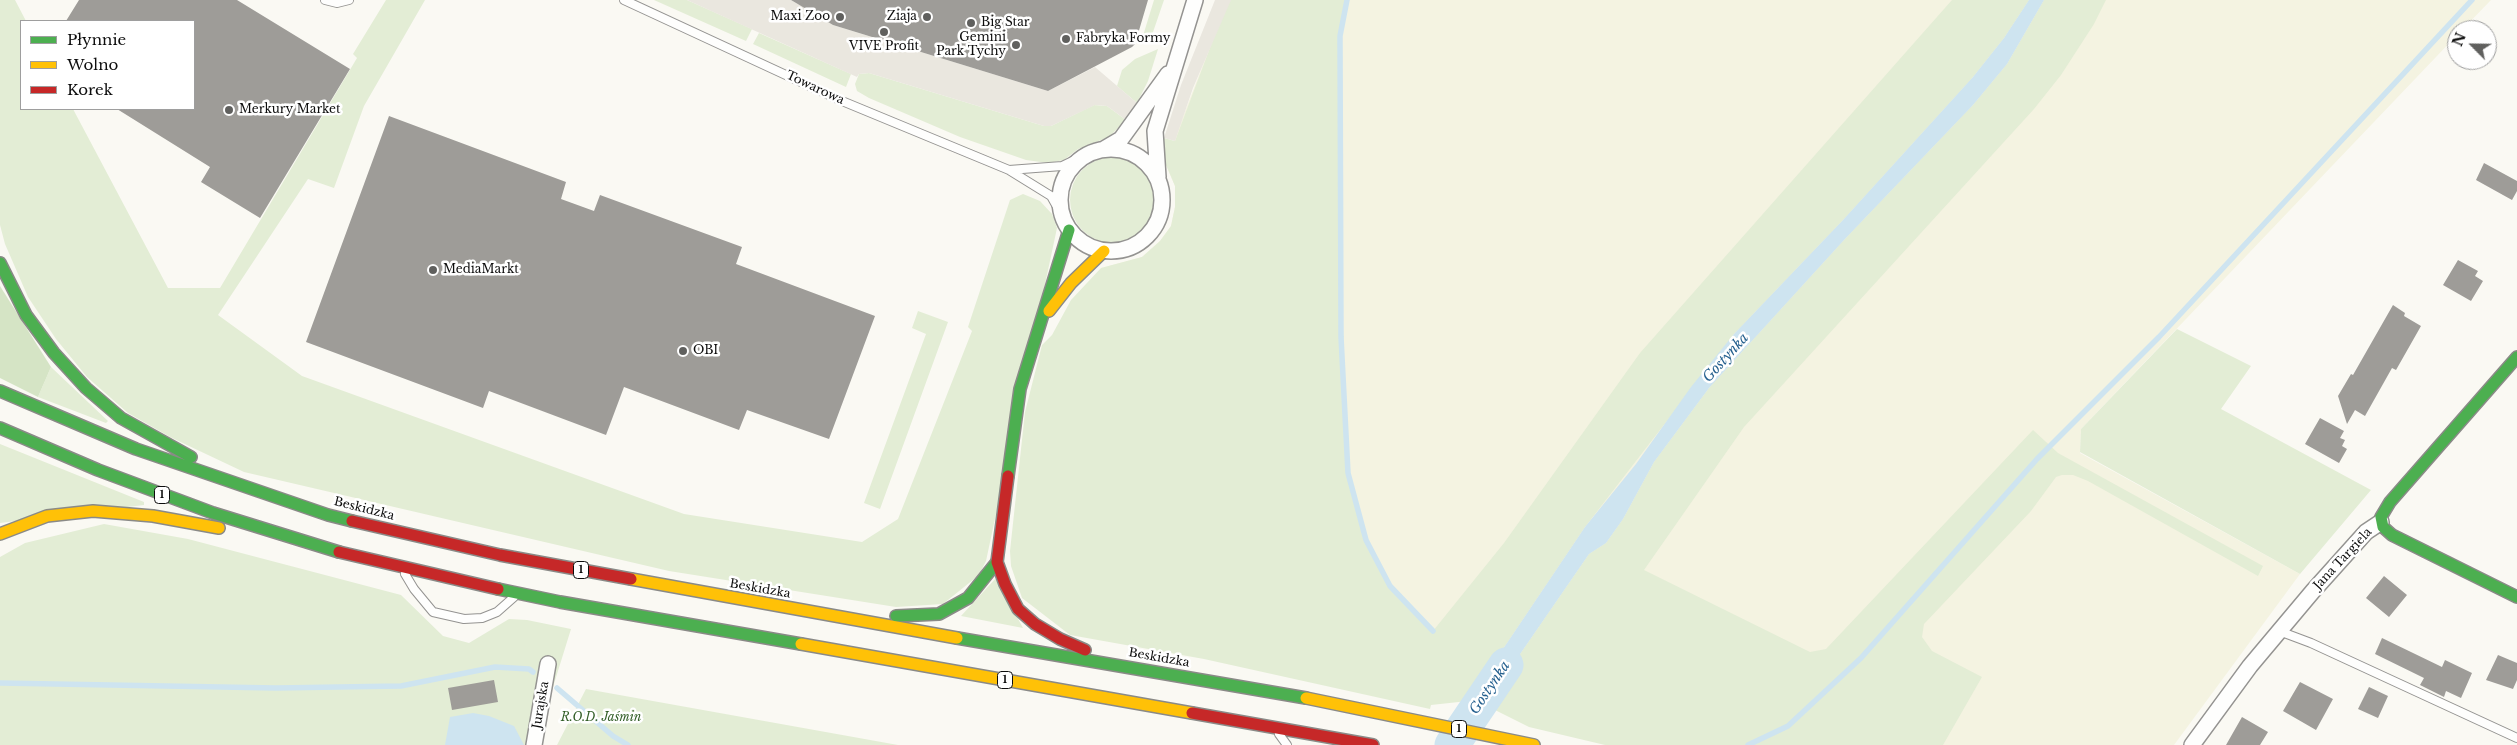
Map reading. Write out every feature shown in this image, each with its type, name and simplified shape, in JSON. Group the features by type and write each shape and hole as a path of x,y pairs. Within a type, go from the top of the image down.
{"main road":[{"path":"1069,230 1026,364 1015,411 997,562 1005,584 1018,609 1035,624 1060,639 1120,665"},
{"path":"1041,321 1072,283 1104,251"},
{"path":"0,263 26,315 54,353 86,388 121,418 238,486"},
{"name":"Jana Targiela","path":"2381,522 2383,511 2390,502 2517,357"},
{"name":"Beskidzka","path":"0,391 136,449 238,486 328,514 500,555 853,620 1120,665 1396,716 1534,745"},
{"name":"1","path":"0,428 158,493 265,531 329,550 402,568 517,594 1274,726 1370,745"},
{"path":"0,534 47,516 93,511 119,512 153,516 329,550"},
{"path":"2381,522 2386,531 2412,546 2517,597"},
{"path":"853,620 939,614 968,598 997,562"}],"street":[{"path":"1176,63 1121,139 1104,149 1087,154 1074,164 1064,178 1059,195 1060,212 1069,230 1078,240 1092,249 1104,251 1130,249 1142,242 1154,230 1161,214 1163,197 1155,159 1155,131 1176,63 1195,0"},
{"path":"1104,149 1120,149 1137,155 1150,166 1159,181"},
{"name":"Jana Targiela","path":"2192,745 2279,631 2366,532 2381,522"},
{"name":"Jurajska","path":"534,745 548,664"}],"lane":[{"path":"325,0 337,3 350,0"},
{"name":"Towarowa","path":"624,0 842,101 1009,170 1051,196 1060,212"},
{"name":"Towarowa","path":"1009,170 1062,166 1087,154"},
{"path":"402,568 414,589 432,612 464,619 482,618 497,612 517,594"},
{"path":"2279,631 2311,643 2517,738"},
{"path":"1274,726 1287,745"}],"green space":[{"path":"0,0 15,0 25,20 20,20 20,110 74,110 168,288 220,288 357,58 353,54 386,0 425,0 364,106 334,188 308,179 218,315 302,376 684,514 862,542 898,519 972,331 968,327 1010,200 1023,194 1040,201 1052,214 1057,228 986,561 979,575 943,604 896,607 669,571 244,472 170,437 128,413 87,377 56,339 28,297 5,244 0,225"},
{"path":"654,0 687,0 752,29 746,41"},
{"path":"1154,0 1164,0 1152,35 1142,39"},
{"path":"1228,0 2491,0 2472,20 2447,20 2447,45 2081,429 2080,453 2300,574 2174,745 1640,745 1562,723 1179,635 1101,268 1142,257 1160,241 1171,226 1175,207 1175,186 1165,163"},
{"path":"1228,0 1347,0 1340,36 1341,269 1348,473 1366,540 1390,585 1433,631 1504,543 1640,353 1952,0 2029,0 2004,38 1973,77 1843,220 1734,334 1585,527 1468,701 1431,705 1430,709 1204,659 1070,635 1022,598 1011,566 1010,551 1025,412 1042,345 1052,335 1071,300 1101,268 1142,257 1160,241 1171,226 1175,207 1175,186 1164,160 1164,138 1175,141"},
{"path":"2044,0 2106,0 2094,24 2061,75 2034,109 1744,427 1644,570 1810,652 1826,649 2033,430 2058,453 2263,566 2258,576 2088,481 2073,475 2062,475 2056,477 2031,511 1924,624 1922,637 1932,651 1982,677 1943,745 1605,745 1529,727 1485,705 1589,554 1606,543 1623,519 1654,462 1709,388 1844,240 1973,105 2007,64"},
{"path":"759,33 851,74 846,87 753,44"},
{"path":"1158,49 1148,81 1137,103 1117,86 1122,70 1135,59"},
{"path":"869,73 1044,126 1051,126 1094,105 1107,106 1126,120 1109,137 1078,149 1064,160 1048,163 1026,160 960,137 869,98 857,91 855,84 859,74"},
{"path":"1113,157 1130,160 1149,176 1153,183 1156,200 1153,217 1137,236 1130,240 1113,243 1096,240 1077,224 1073,217 1070,200 1073,183 1089,164 1096,160"},
{"path":"0,286 51,367 38,397 0,378"},
{"path":"918,311 948,322 880,509 864,503 926,334 912,328"},
{"path":"2177,329 2251,366 2221,409 2371,490 2300,574 2080,452 2081,429"},
{"path":"51,367 108,421 106,423 38,397"},
{"path":"0,444 144,502 144,505 0,523"},
{"path":"104,524 188,539 401,595 443,636 469,643 509,619 527,620 571,629 535,745 0,745 0,557 25,543"},
{"path":"996,578 1023,628 961,616"},
{"name":"R.O.D. Jaśmin","path":"586,689 898,745 557,745"}],"shaded area":[{"path":"687,0 791,0 833,25 1048,91 1095,67 1137,103 1126,120 1107,106 1095,105 1051,126 1044,126 869,73 859,74 857,77"},
{"path":"1215,0 1231,0 1193,88 1175,141 1164,138 1181,85"}],"water":[{"path":"2029,0 2044,0 2007,64 1973,105 1844,240 1709,388 1654,462 1623,519 1606,543 1589,554 1485,705 1468,701 1585,527 1636,464 1691,387 1734,334 1843,220 1973,77 2004,38"},
{"path":"473,713 489,716 514,726 524,745 445,745 450,717"}],"building":[{"name":"Merkury Market","path":"79,0 237,0 350,69 260,218 201,182 210,167 119,110 195,110 195,20 67,20"},
{"name":"Gemini Park Tychy","path":"791,0 1148,0 1135,44 1132,47 1048,91 833,25"},
{"path":"389,116 566,182 561,199 594,211 600,195 742,247 736,264 875,316 829,439 747,410 739,430 624,387 606,435 489,391 483,408 306,342"},
{"path":"2484,163 2517,181 2517,191 2512,200 2476,180"},
{"path":"2458,260 2478,271 2475,276 2483,281 2471,301 2443,285"},
{"path":"2393,305 2405,313 2404,316 2421,326 2396,370 2392,368 2365,416 2355,410 2347,424 2338,396 2351,374 2353,375"},
{"path":"2320,418 2344,431 2340,438 2345,440 2342,446 2347,449 2339,463 2305,444"},
{"path":"2384,576 2407,595 2389,617 2366,598"},
{"path":"2382,638 2442,667 2445,660 2472,673 2461,698 2446,691 2444,697 2420,685 2424,678 2375,654"},
{"path":"2498,655 2517,663 2517,680 2513,689 2486,680"},
{"path":"494,680 498,702 452,710 448,688"},
{"path":"2300,682 2333,699 2316,730 2283,711"},
{"path":"2369,687 2388,696 2378,718 2358,709"},
{"path":"2242,717 2268,732 2260,745 2226,745"}],"waterway":[{"path":"1347,0 1340,36 1341,337 1348,473 1366,540 1390,586 1433,631"},
{"path":"1748,745 1788,726 1861,658 2037,459 2159,337 2472,0"},
{"name":"Gostynka","path":"1452,745 1506,665"},
{"path":"0,683 276,688 401,686 495,667 529,669 533,672"},
{"path":"557,688 613,736 628,745"}],"traffic: fast":[{"path":"1008,476 1020,389 1069,230"},
{"path":"0,263 26,315 54,353 86,388 121,418 191,457"},
{"path":"2517,357 2390,502 2381,517 2383,527 2392,535 2517,597"},
{"path":"0,391 136,449 328,515 352,521"},
{"path":"0,428 98,470 213,513 339,552"},
{"path":"896,616 939,614 968,598 997,562"},
{"path":"498,589 560,602 801,644"},
{"path":"957,638 1306,698"}],"traffic: slow":[{"path":"1049,311 1071,283 1104,251"},
{"path":"0,534 47,516 93,511 153,516 219,528"},
{"path":"631,579 957,638"},
{"path":"801,644 1192,713"},
{"path":"1306,698 1534,745"}],"traffic: jam":[{"path":"1008,476 997,562 1005,584 1018,609 1035,624 1060,639 1085,650"},
{"path":"352,521 500,555 631,579"},
{"path":"339,552 498,589"},
{"path":"1192,713 1373,745"}],"place":[{"name":"Maxi Zoo","path":"840,17"},
{"name":"Ziaja","path":"927,17"},
{"name":"Big Star","path":"971,23"},
{"name":"VIVE Profit","path":"884,32"},
{"name":"Fabryka Formy","path":"1066,39"},
{"name":"Gemini Park Tychy","path":"1016,45"},
{"name":"Merkury Market","path":"229,110"},
{"name":"MediaMarkt","path":"433,270"},
{"name":"OBI","path":"683,351"}]}
